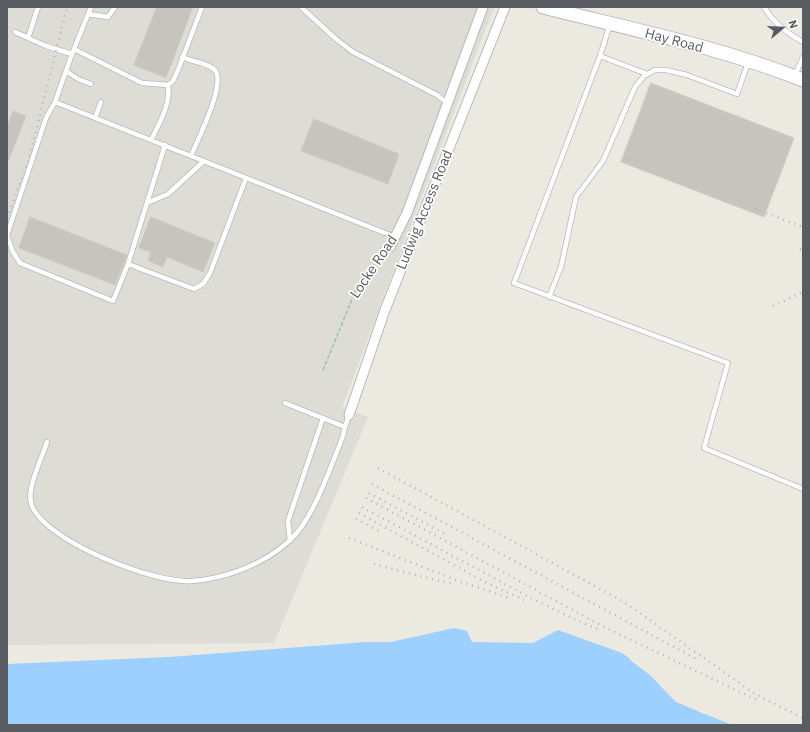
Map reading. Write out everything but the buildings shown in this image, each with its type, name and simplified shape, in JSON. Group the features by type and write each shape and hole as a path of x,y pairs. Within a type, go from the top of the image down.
{"main road":[{"name":"Hay Road","path":"543,7 748,61 799,78"}],"street":[{"name":"Locke Road","path":"390,247 407,213 483,7"},
{"name":"Ludwig Access Road","path":"349,415 384,310 504,7"}],"lane":[{"path":"28,38 38,7"},
{"path":"91,7 55,102 46,118 7,236 13,252 20,264 113,301 128,264 155,172 165,146"},
{"path":"88,14 108,17 115,7"},
{"path":"74,49 142,83 168,85 173,81 202,7"},
{"path":"301,7 336,40 353,52 437,95 448,103"},
{"path":"764,7 768,14 791,35 803,42"},
{"path":"610,24 600,56 514,283 728,363 704,448 803,489"},
{"path":"15,32 46,46 72,54"},
{"path":"600,56 647,74"},
{"path":"182,57 215,70 217,75 213,106 191,156"},
{"path":"799,78 803,57"},
{"path":"549,297 561,267 576,197 603,161 635,87 647,74 655,70 666,70 687,75 737,94 748,61"},
{"path":"66,72 78,80 91,84"},
{"path":"151,140 166,104 169,94 168,85"},
{"path":"55,102 395,237"},
{"path":"95,118 101,102"},
{"path":"147,203 168,194 204,161"},
{"path":"128,264 194,289 203,284 210,273 246,178"},
{"path":"285,403 345,427"},
{"path":"47,442 30,492 31,502 35,512 43,522 74,544 102,557 163,578 190,581 221,576 250,566 290,541 304,526 344,436 349,415"},
{"path":"290,541 288,520 323,418"}],"path":[{"name":"Locke Road","path":"323,370 355,292 382,253 390,247"}],"shaded area":[{"path":"7,7 494,7 342,407 368,417 274,643 7,645"}],"water":[{"path":"454,628 467,631 472,642 533,643 558,630 622,653 644,668 676,702 732,725 7,725 7,664 169,657 366,642 391,642"}],"pier":[{"path":"631,657 645,666 677,700 708,713 704,714 673,699 651,676 629,659"}],"railway":[{"path":"7,218 28,162 67,7"},
{"path":"755,209 803,227"},
{"path":"773,306 803,292"},
{"path":"378,468 624,602 755,694 803,718"},
{"path":"372,484 698,660"},
{"path":"369,493 445,534"},
{"path":"366,498 606,628 757,700"},
{"path":"362,507 531,598 600,630"},
{"path":"359,513 485,582 524,600"},
{"path":"356,519 379,531"},
{"path":"349,538 461,582 510,598"},
{"path":"374,564 452,584"}]}
